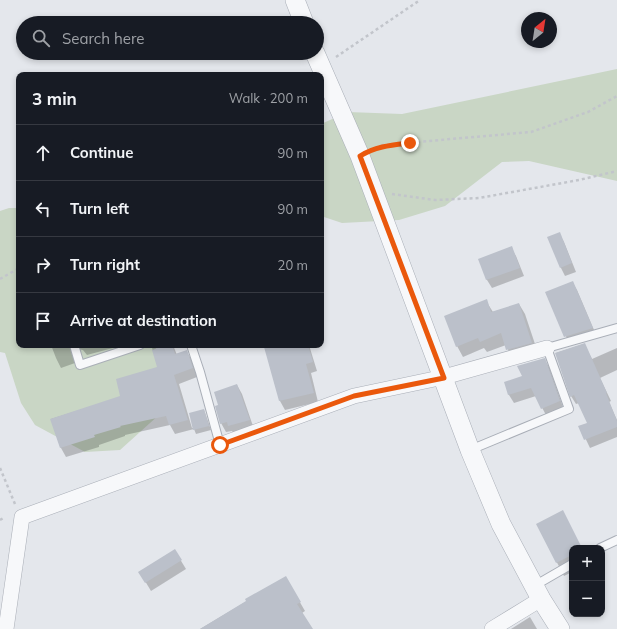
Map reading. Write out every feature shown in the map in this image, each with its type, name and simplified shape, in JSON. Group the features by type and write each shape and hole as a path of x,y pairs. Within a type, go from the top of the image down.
{"street":[{"path":"295,0 301,16"},
{"path":"318,60 323,72"},
{"path":"324,74 360,156 470,450 501,524 537,593 560,629"},
{"path":"6,629 22,517 354,396 444,378 548,348"},
{"path":"492,629 537,593"}],"lane":[{"path":"470,450 569,409 548,348 617,328"},
{"path":"75,348 80,365 131,348"},
{"path":"192,348 220,445"},
{"path":"605,546 617,540"},
{"path":"537,593 569,566"}],"path":[{"path":"324,56 420,0"},
{"path":"360,156 368,150 383,146 531,132 588,112 617,96"},
{"path":"374,192 435,200 479,198 579,180 617,171"},
{"path":"0,279 16,270"},
{"path":"0,468 22,517"}],"green space":[{"path":"617,69 617,181 529,161 502,162 445,206 399,220 342,223 324,217 324,123 348,112 402,114"},
{"path":"9,208 16,208 16,348 156,348 162,360 170,405 120,450 85,452 35,425 21,403 5,353 0,352 0,211"}],"building":[{"path":"560,232 572,263 560,268 547,237"},
{"path":"512,246 520,268 486,280 478,259"},
{"path":"573,281 593,328 564,337 545,292"},
{"path":"487,299 491,312 519,303 532,343 506,350 501,333 480,342 478,338 456,347 444,316"},
{"path":"585,343 607,393 617,421 617,427 584,440 578,426 587,423 574,395 570,397 555,353"},
{"path":"158,348 173,348 175,354 187,350 193,368 174,375 188,420 169,425 166,416 120,426 121,427 94,435 95,437 60,448 50,419 120,396 116,379 157,367 152,350"},
{"path":"264,348 309,348 313,362 306,364 314,393 279,401"},
{"path":"545,358 560,401 541,409 531,388 508,395 504,382 522,376 517,366"},
{"path":"237,384 250,420 228,426 227,422 220,424 215,406 218,405 214,392"},
{"path":"204,409 209,426 193,430 189,413"},
{"path":"563,510 580,545 569,545 569,556 556,563 536,524"},
{"path":"175,549 182,560 145,583 138,572"},
{"path":"286,576 301,602 297,604 313,629 200,629 246,601 245,599"}],"route":[{"path":"220,445 354,396 444,378 360,156 368,150 383,146 410,143"}]}
